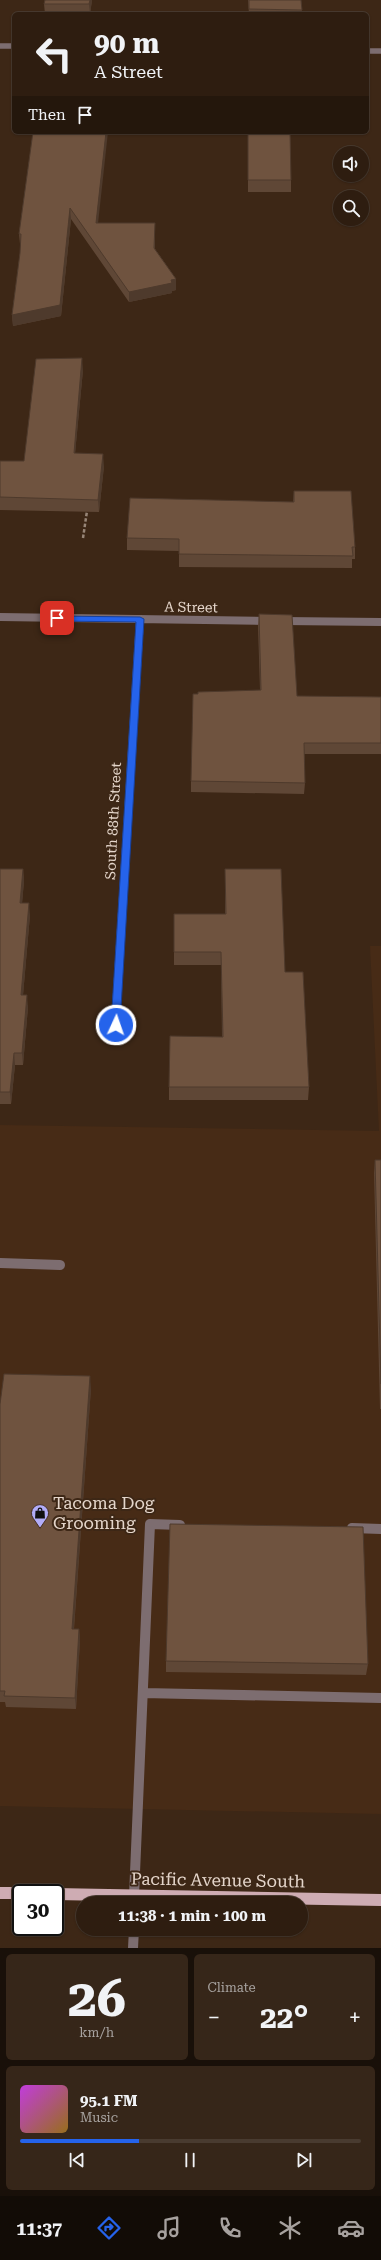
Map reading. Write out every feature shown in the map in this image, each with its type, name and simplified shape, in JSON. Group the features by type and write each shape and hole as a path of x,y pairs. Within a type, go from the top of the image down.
{"main road":[{"path":"0,1892 12,1893"},
{"name":"Pacific Avenue South","path":"64,1895 81,1896"},
{"name":"Pacific Avenue South","path":"308,1900 381,1900"}],"street":[{"path":"0,46 12,46"},
{"path":"369,50 381,51"},
{"name":"A Street","path":"0,618 381,622"},
{"name":"South 88th Street","path":"116,1025 140,619"},
{"path":"0,1263 60,1264"},
{"path":"134,1896 150,1524 190,1525"},
{"path":"341,1528 381,1529"},
{"path":"143,1693 381,1698"},
{"path":"133,1948 134,1936"}],"path":[{"path":"84,538 87,511"}],"shaded area":[{"path":"370,946 381,946 381,1814 0,1806 0,1125 379,1131"}],"building":[{"path":"45,0 90,0 89,4 44,4"},
{"path":"249,0 301,0 302,10 249,9"},
{"path":"33,134 106,134 96,223 155,223 154,248 176,279 171,280 172,283 129,292 70,208 60,305 12,315 20,253 21,234 19,234"},
{"path":"248,134 290,134 291,180 248,180"},
{"path":"82,358 74,453 103,454 98,500 0,497 0,461 24,461 36,359"},
{"path":"294,491 351,491 355,547 352,547 353,556 179,554 179,539 127,538 130,498 294,502"},
{"path":"259,614 292,615 297,696 381,697 381,743 304,743 305,783 191,781 193,694 198,694 198,692 261,690"},
{"path":"0,869 23,869 20,903 29,903 21,995 27,995 22,1053 14,1053 10,1092 0,1092"},
{"path":"225,869 281,869 285,972 303,972 309,1087 169,1087 170,1036 223,1037 221,952 174,952 174,914 226,914"},
{"path":"375,1160 381,1160 381,1384"},
{"name":"Tacoma Dog Grooming","path":"4,1374 90,1376 72,1629 79,1629 75,1698 4,1696 5,1691 0,1691 0,1404"},
{"path":"170,1524 363,1527 368,1664 166,1661"}],"place":[{"name":"Tacoma Dog Grooming","path":"40,1528"}],"route":[{"path":"57,618 140,619 116,1025"}]}
